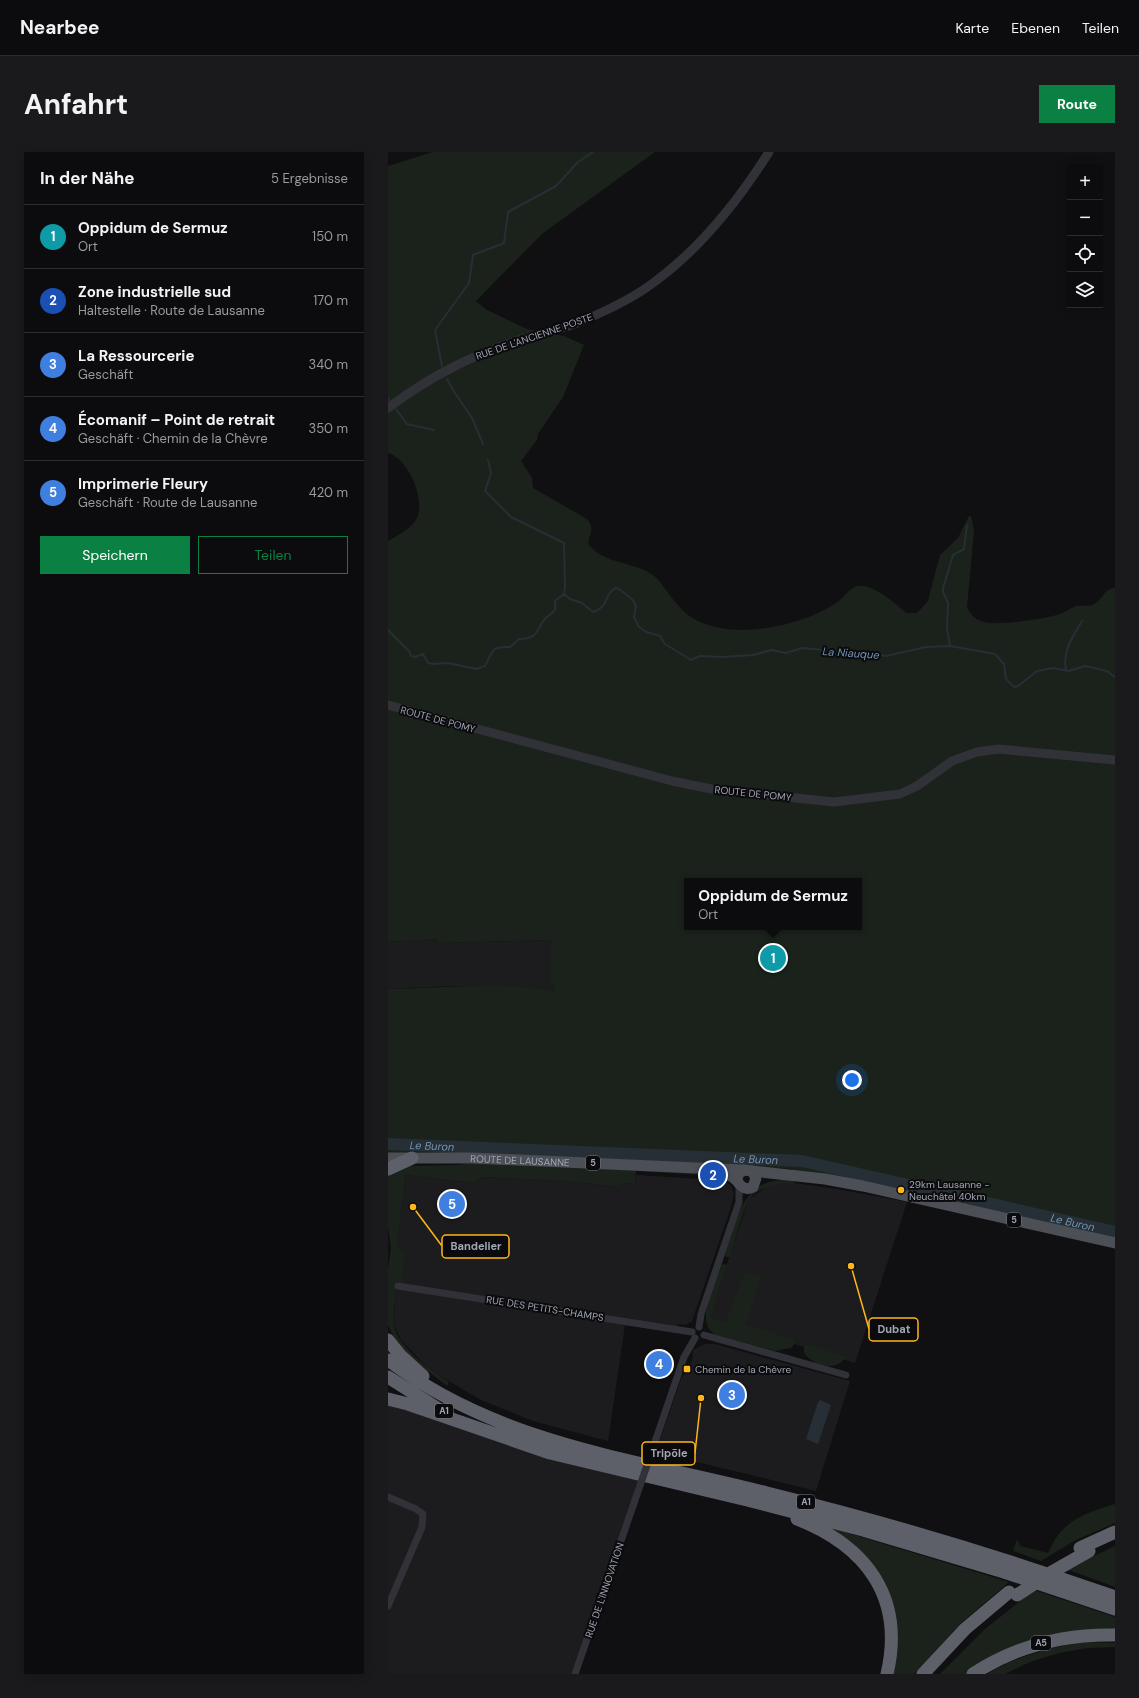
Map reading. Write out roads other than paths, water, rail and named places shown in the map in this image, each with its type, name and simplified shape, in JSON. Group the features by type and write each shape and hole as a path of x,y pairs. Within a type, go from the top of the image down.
{"highway":[{"path":"388,1169 400,1158"},
{"path":"388,1340 400,1355 422,1375 494,1421"},
{"name":"A1","path":"388,1360 442,1396 494,1421 538,1437 578,1448 730,1483 867,1519 987,1554 1115,1597"},
{"name":"A1","path":"388,1377 452,1415 504,1438 568,1458 835,1522 948,1555 1115,1609"},
{"path":"388,1399 408,1404 504,1438"},
{"path":"747,1500 824,1531 849,1548 865,1564 882,1592 890,1617 891,1644 887,1674"},
{"path":"923,1674 965,1629 1048,1566 1085,1549 1115,1532"},
{"path":"1085,1549 1115,1540"},
{"path":"932,1674 1013,1593"},
{"name":"A5","path":"973,1674 1013,1653 1047,1642 1081,1636 1115,1635"}],"main road":[{"name":"ROUTE DE LAUSANNE","path":"388,1163 400,1158 494,1159 747,1171 863,1186 1115,1243"},
{"name":"ROUTE DE LAUSANNE","path":"713,1169 725,1173 745,1185 792,1176"},
{"path":"747,1171 756,1178 745,1185 738,1174 747,1171"}],"street":[{"name":"RUE DE L'ANCIENNE POSTE","path":"388,408 437,374 467,360 527,337 570,325 616,305 647,287 680,260 713,227 736,199 769,152"},
{"name":"ROUTE DE POMY","path":"388,705 672,782 712,789 824,802 845,802 900,794 917,786 952,760 977,752 998,749 1115,760"},
{"path":"699,1327 701,1314 745,1185"},
{"path":"739,1202 745,1185"},
{"name":"RUE DES PETITS-CHAMPS","path":"398,1286 693,1335"},
{"path":"699,1327 703,1330 704,1335"},
{"path":"699,1327 694,1328 693,1335 699,1339 704,1335"},
{"name":"RUE DE L'INNOVATION","path":"575,1674 686,1351 693,1335"},
{"path":"704,1335 846,1375"},
{"path":"388,1497 416,1509 423,1514 422,1527 388,1606"}],"waterway":[{"path":"442,366 435,330 469,283 473,255 504,243 508,212 556,186 578,162 593,152"},
{"path":"447,379 472,418 483,444"},
{"path":"396,409 407,424 434,430"},
{"path":"388,630 409,651 411,656 415,657 423,654 428,663 448,663 476,669 485,666 496,648 510,647 519,639 534,636 545,619 555,610 555,601 564,594 565,587 564,543 511,517 485,491 491,473 488,460"},
{"path":"950,646 947,628 948,603 943,592 943,588 953,555 964,549 967,525"},
{"name":"La Niauque","path":"564,594 570,599 582,603 593,612 602,607 611,591 615,588 619,589 633,600 636,606 634,617 639,627 646,632 660,636 665,644 691,660 700,656 722,657 753,655 772,650 786,653 802,648 823,650 835,654 850,651 886,656 926,647 950,646 995,654 1004,664 1006,679 1014,687 1018,686 1037,671 1053,668 1069,671 1085,666 1107,671 1115,677"},
{"path":"1066,670 1065,663 1067,650 1082,621"},
{"name":"Le Buron","path":"388,1144 802,1161 1115,1232"}],"place":[{"name":"Oppidum de Sermuz","path":"773,958"},
{"name":"Zone industrielle sud","path":"713,1175"},
{"name":"29km Lausanne - Neuchâtel 40km","path":"901,1190"},
{"name":"Imprimerie Fleury","path":"452,1204"},
{"name":"Bandelier","path":"413,1207"},
{"name":"Dubat","path":"851,1266"},
{"name":"Écomanif – Point de retrait","path":"659,1364"},
{"name":"Chemin de la Chèvre","path":"687,1369"},
{"name":"La Ressourcerie","path":"732,1395"},
{"name":"Tripōle","path":"701,1398"}]}
